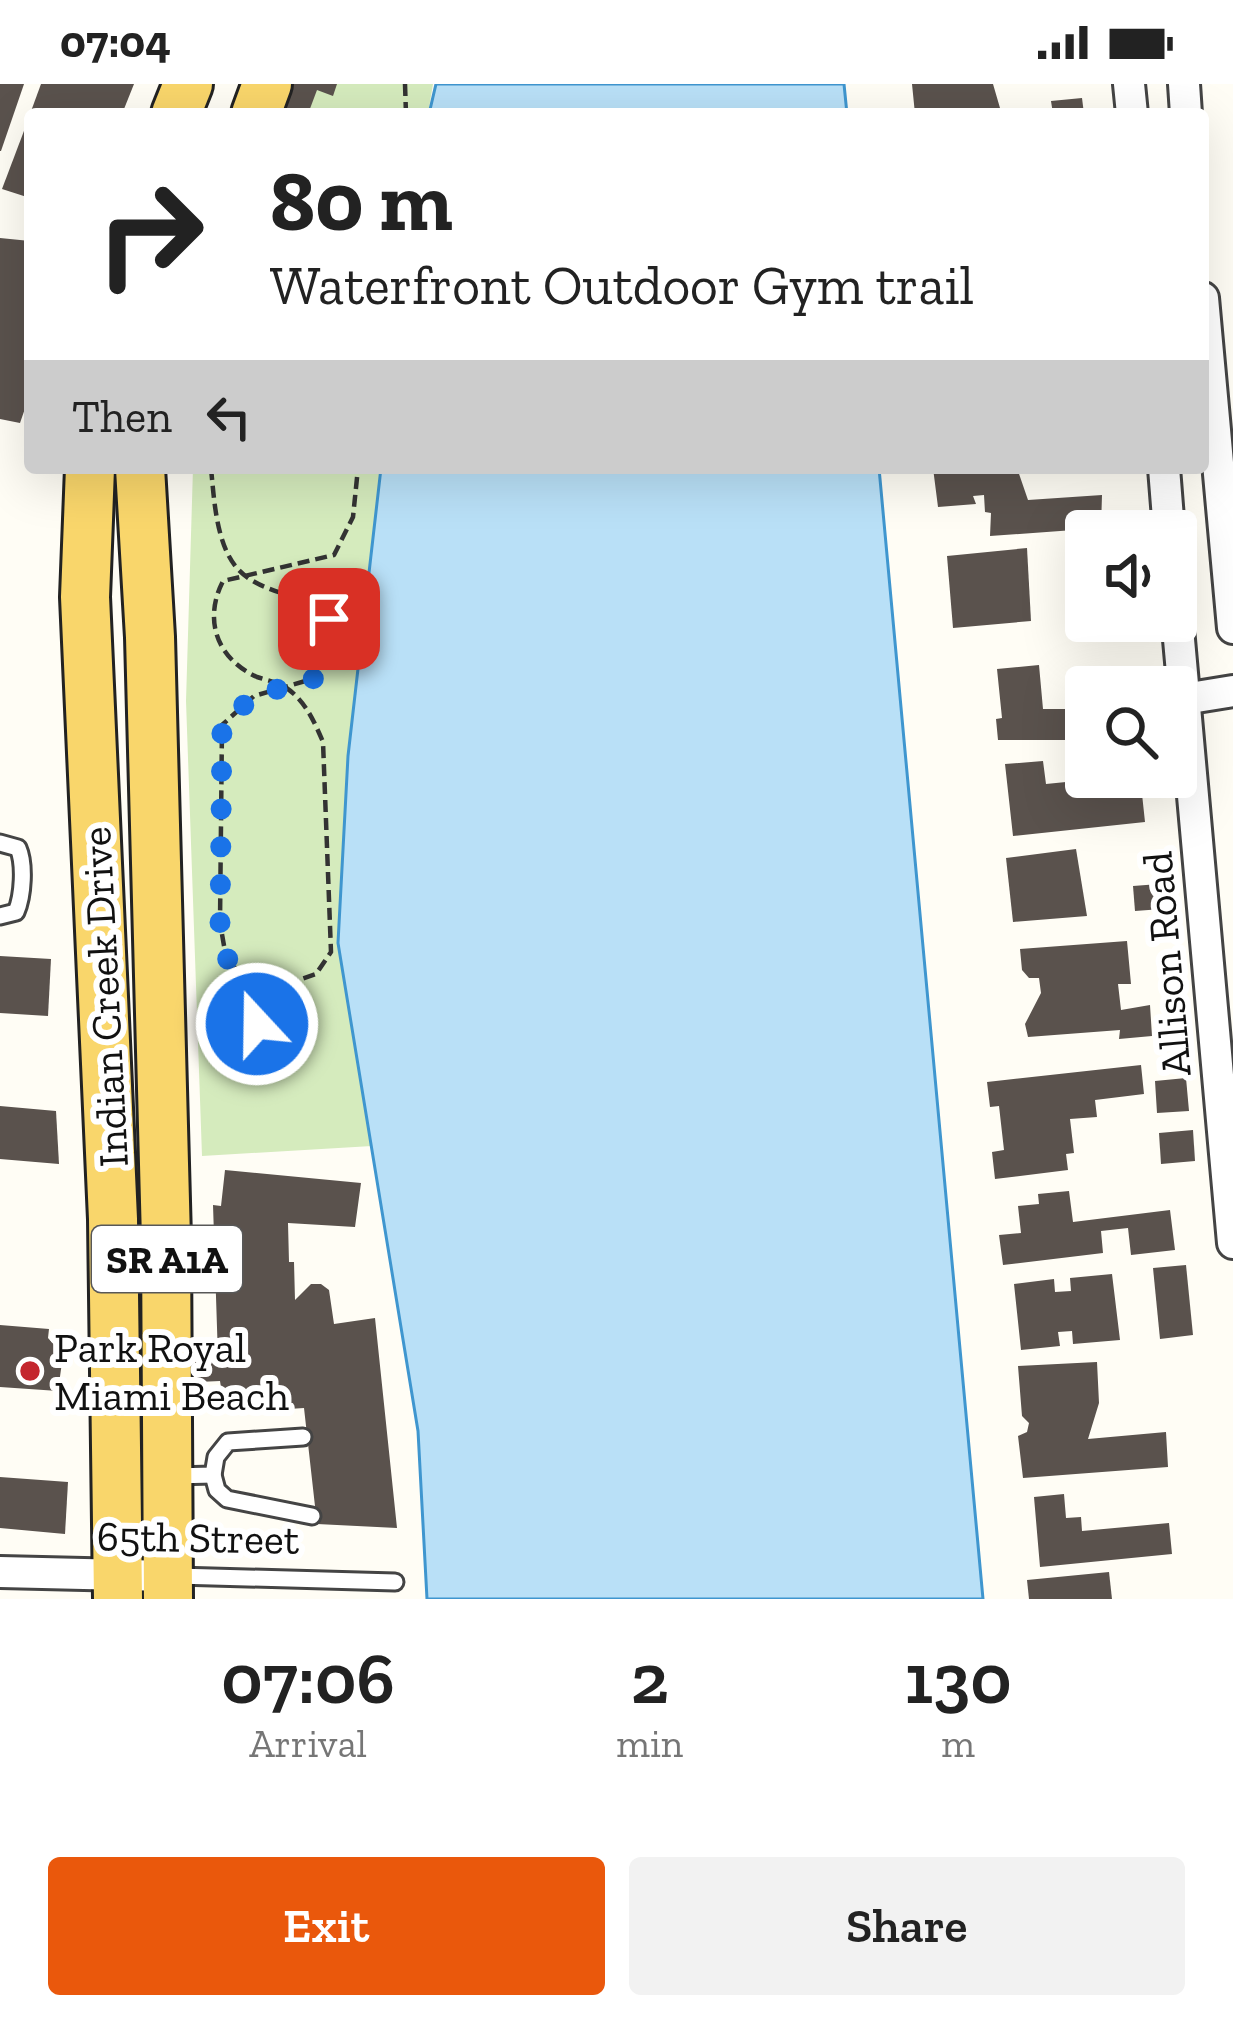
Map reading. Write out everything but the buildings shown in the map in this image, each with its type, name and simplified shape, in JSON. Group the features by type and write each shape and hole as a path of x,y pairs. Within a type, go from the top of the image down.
{"main road":[{"name":"Indian Creek Drive","path":"90,474 85,597 112,1197 118,1588"},
{"name":"Indian Creek Drive","path":"140,474 191,1476 168,1588"},
{"name":"Indian Creek Drive","path":"150,637 168,474"}],"street":[{"path":"1209,366 1233,628"},
{"path":"1164,474 1167,510"},
{"path":"1197,697 1233,691"},
{"name":"Allison Road","path":"1195,798 1226,1076 1233,1243"},
{"name":"65th Street","path":"0,1572 118,1588 168,1588"}],"lane":[{"path":"0,843 18,848 22,857 20,905 16,912 0,916"},
{"path":"304,1437 228,1442 191,1476 227,1498 312,1516"},
{"name":"65th Street","path":"168,1588 395,1582"}],"path":[{"path":"211,474 214,509 234,565 260,587 313,601 329,619 332,651 319,677 254,696 222,725 220,923 226,957 257,994 257,1053"},
{"path":"257,994 316,974 331,952 323,742 310,712 284,686 231,661 212,628 223,581 334,555 352,518 357,474"}],"green space":[{"path":"295,84 433,84 429,108 285,108"},
{"path":"193,474 380,474 338,943 372,1146 202,1156 186,701"}],"water":[{"path":"436,84 844,84 846,108 430,108"},
{"path":"380,474 880,474 983,1599 427,1599 418,1431 338,943 348,756"}],"place":[{"name":"Park Royal Miami Beach","path":"30,1371"}],"route":[{"path":"257,1024 257,994 226,957 220,923 222,725 254,696 319,677 332,651 329,619"}]}
